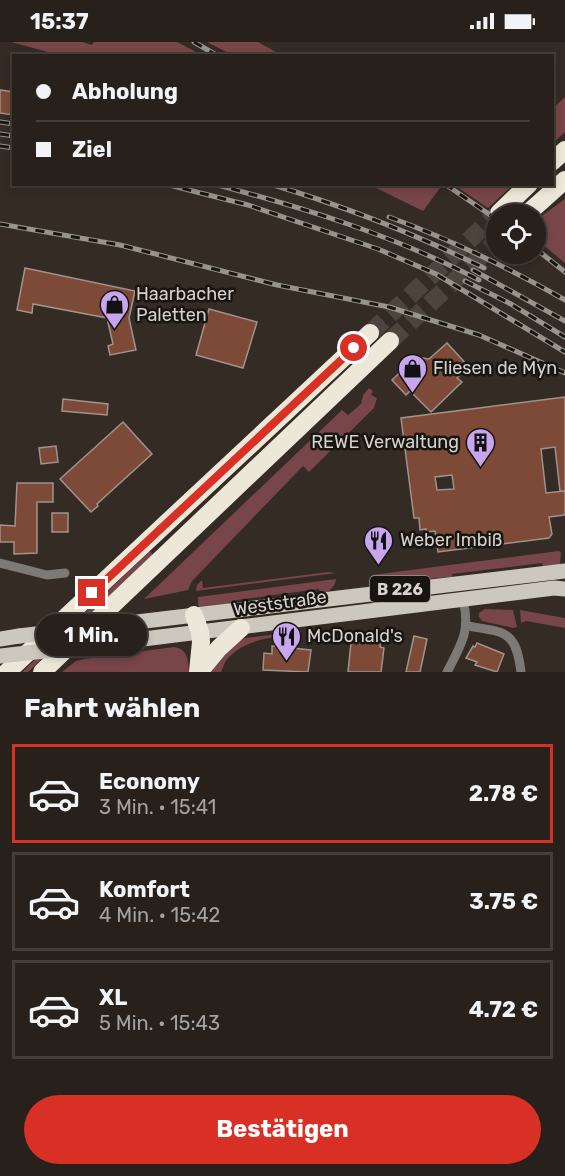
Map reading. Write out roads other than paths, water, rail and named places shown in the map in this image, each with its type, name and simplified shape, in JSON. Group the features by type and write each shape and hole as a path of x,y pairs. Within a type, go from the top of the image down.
{"highway":[{"path":"537,204 565,180"},
{"path":"508,204 527,186"},
{"path":"7,672 370,333"},
{"path":"42,672 390,341"},
{"path":"195,627 202,649 198,668"},
{"path":"198,668 241,628"}],"main road":[{"name":"Weststraße","path":"0,656 98,645 195,627 565,571"},
{"name":"Weststraße","path":"0,639 120,624 241,628 554,588 565,589"}],"street":[{"path":"0,563 47,575 65,573"},
{"path":"447,672 464,639 467,626 467,612 463,600"},
{"path":"467,626 506,634 512,638 519,654 521,672"}],"tunnel":[{"path":"370,333 486,224"},
{"path":"390,341 486,251"}],"railway":[{"path":"194,42 215,54"},
{"path":"0,122 12,124"},
{"path":"0,134 12,136"},
{"path":"0,146 12,148"},
{"path":"173,186 248,205 378,249 436,274 565,352"},
{"path":"221,186 349,224 415,250 479,280"},
{"path":"276,186 379,222 484,268"},
{"path":"448,186 486,212"},
{"path":"389,217 479,255 565,300"},
{"path":"0,224 120,245 277,285 389,307 479,335 565,373"},
{"path":"546,257 565,272"},
{"path":"473,270 565,321"},
{"path":"465,281 509,303 565,337"}],"place":[{"name":"Haarbacher Paletten","path":"115,330"},
{"name":"Fliesen de Myn","path":"412,394"},
{"name":"REWE Verwaltung","path":"480,468"},
{"name":"Weber Imbiß","path":"379,566"},
{"name":"McDonald's","path":"286,662"}]}
